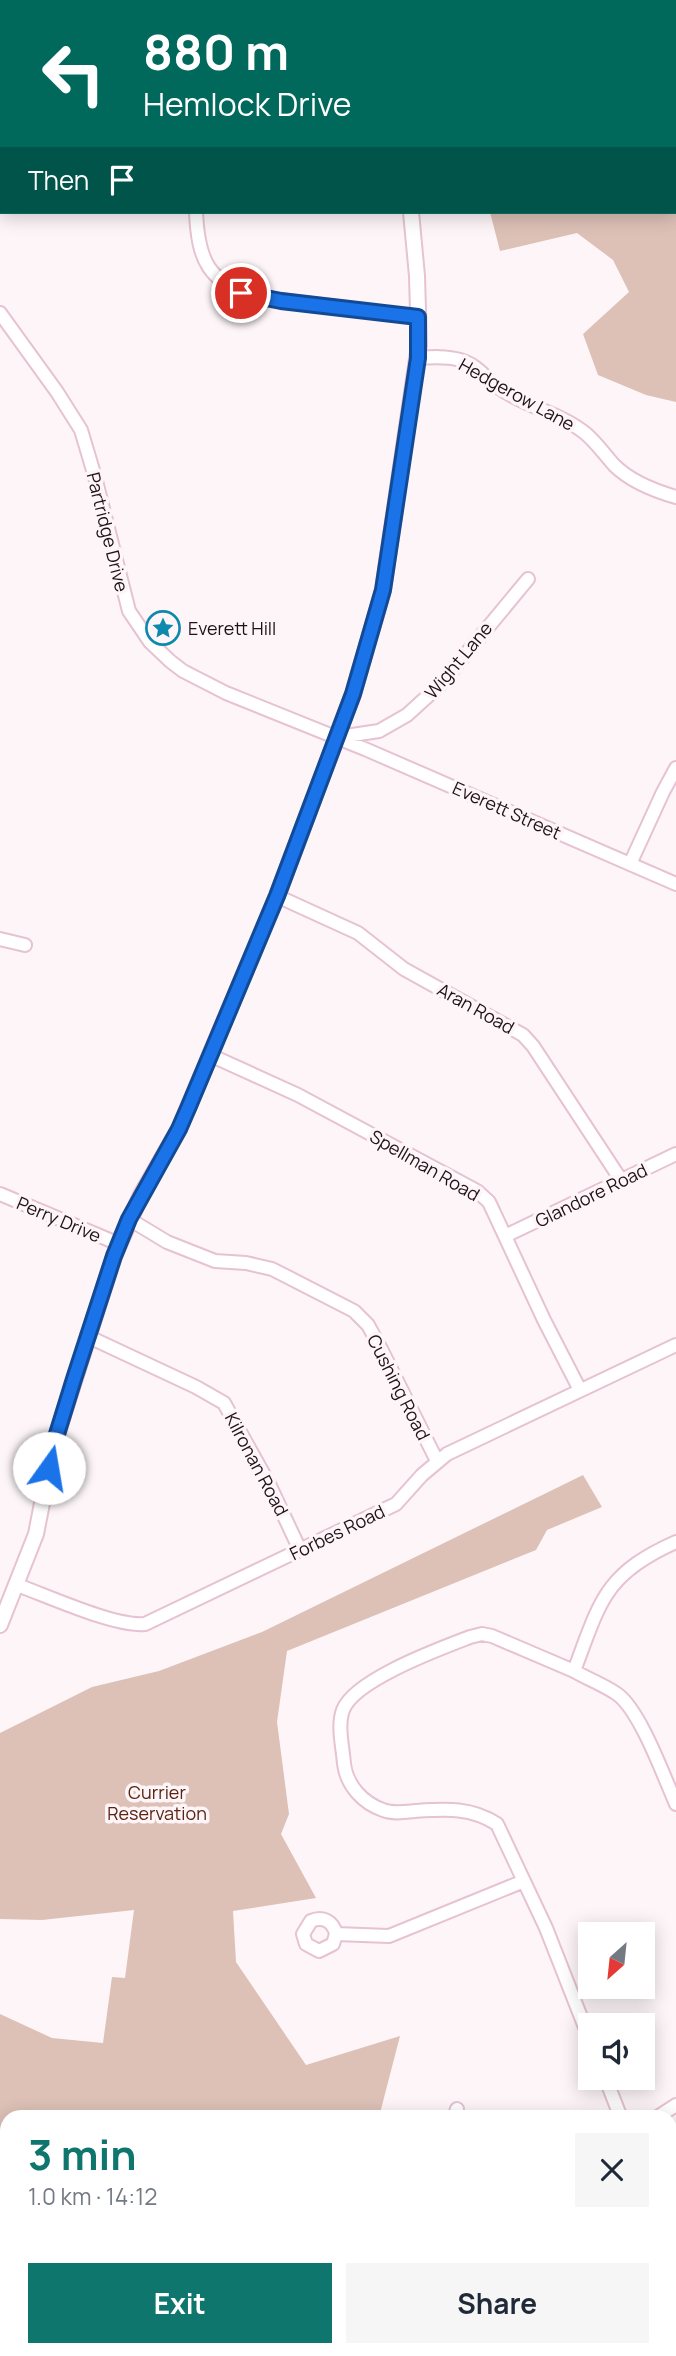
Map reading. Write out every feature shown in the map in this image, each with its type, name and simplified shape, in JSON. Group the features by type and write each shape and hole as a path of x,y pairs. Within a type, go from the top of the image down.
{"main road":[{"path":"0,1625 36,1534 53,1447 119,1244 129,1219 179,1129 277,896 353,694 382,597 418,358 411,214"}],"street":[{"path":"196,214 197,236 205,264 220,280 241,293 281,301 418,317"},
{"name":"Partridge Drive","path":"0,313 57,391 81,430 124,596 129,611 150,642 183,671 226,693 337,738"},
{"name":"Hedgerow Lane","path":"418,358 442,357 461,360 482,371 497,386 516,398 568,422 586,434 617,468 642,484 676,497"},
{"name":"Wight Lane","path":"337,738 379,731 407,715 440,684 528,579"},
{"name":"Everett Street","path":"337,738 676,884"},
{"path":"629,864 676,768"},
{"name":"Aran Road","path":"277,896 358,933 404,969 523,1035 533,1046 621,1180"},
{"path":"0,939 25,945"},
{"name":"Spellman Road","path":"210,1055 311,1101 477,1191 489,1202 580,1390"},
{"name":"Glandore Road","path":"505,1236 676,1154"},
{"name":"Perry Drive","path":"0,1194 119,1244"},
{"name":"Cushing Road","path":"129,1219 167,1241 215,1261 246,1263 272,1269 354,1311 368,1325 376,1339 437,1461"},
{"name":"Kilronan Road","path":"87,1336 225,1403 269,1484 300,1550"},
{"name":"Forbes Road","path":"17,1585 113,1620 133,1626 145,1624 396,1504 447,1454 676,1345"},
{"path":"574,1671 595,1614 615,1581 634,1564 676,1542"},
{"path":"579,2013 545,1928 497,1824 485,1816 461,1810 388,1812 365,1802 354,1789 345,1769 342,1713 349,1699 359,1690 388,1673 451,1644 482,1634 492,1636 574,1671 626,1702 649,1743 676,1804"},
{"path":"336,1934 389,1936 524,1881"},
{"path":"610,2090 618,2110"}],"green space":[{"path":"491,214 676,214 676,402 646,395 598,375 583,334 629,292 613,260 577,233 500,251"},
{"name":"Currier Reservation","path":"583,1475 602,1507 547,1530 536,1550 287,1651 277,1722 289,1814 281,1834 316,1898 233,1911 236,1962 306,2065 400,2036 381,2110 0,2110 0,2014 52,2038 103,2043 112,1977 125,1978 134,1910 42,1920 0,1919 0,1733 92,1687 159,1671 262,1632"}],"place":[{"name":"Everett Hill","path":"163,628"}],"route":[{"path":"49,1468 53,1447 114,1256 141,1195 179,1129 277,896 353,694 383,590 418,358 418,317 281,301 241,293"}]}
